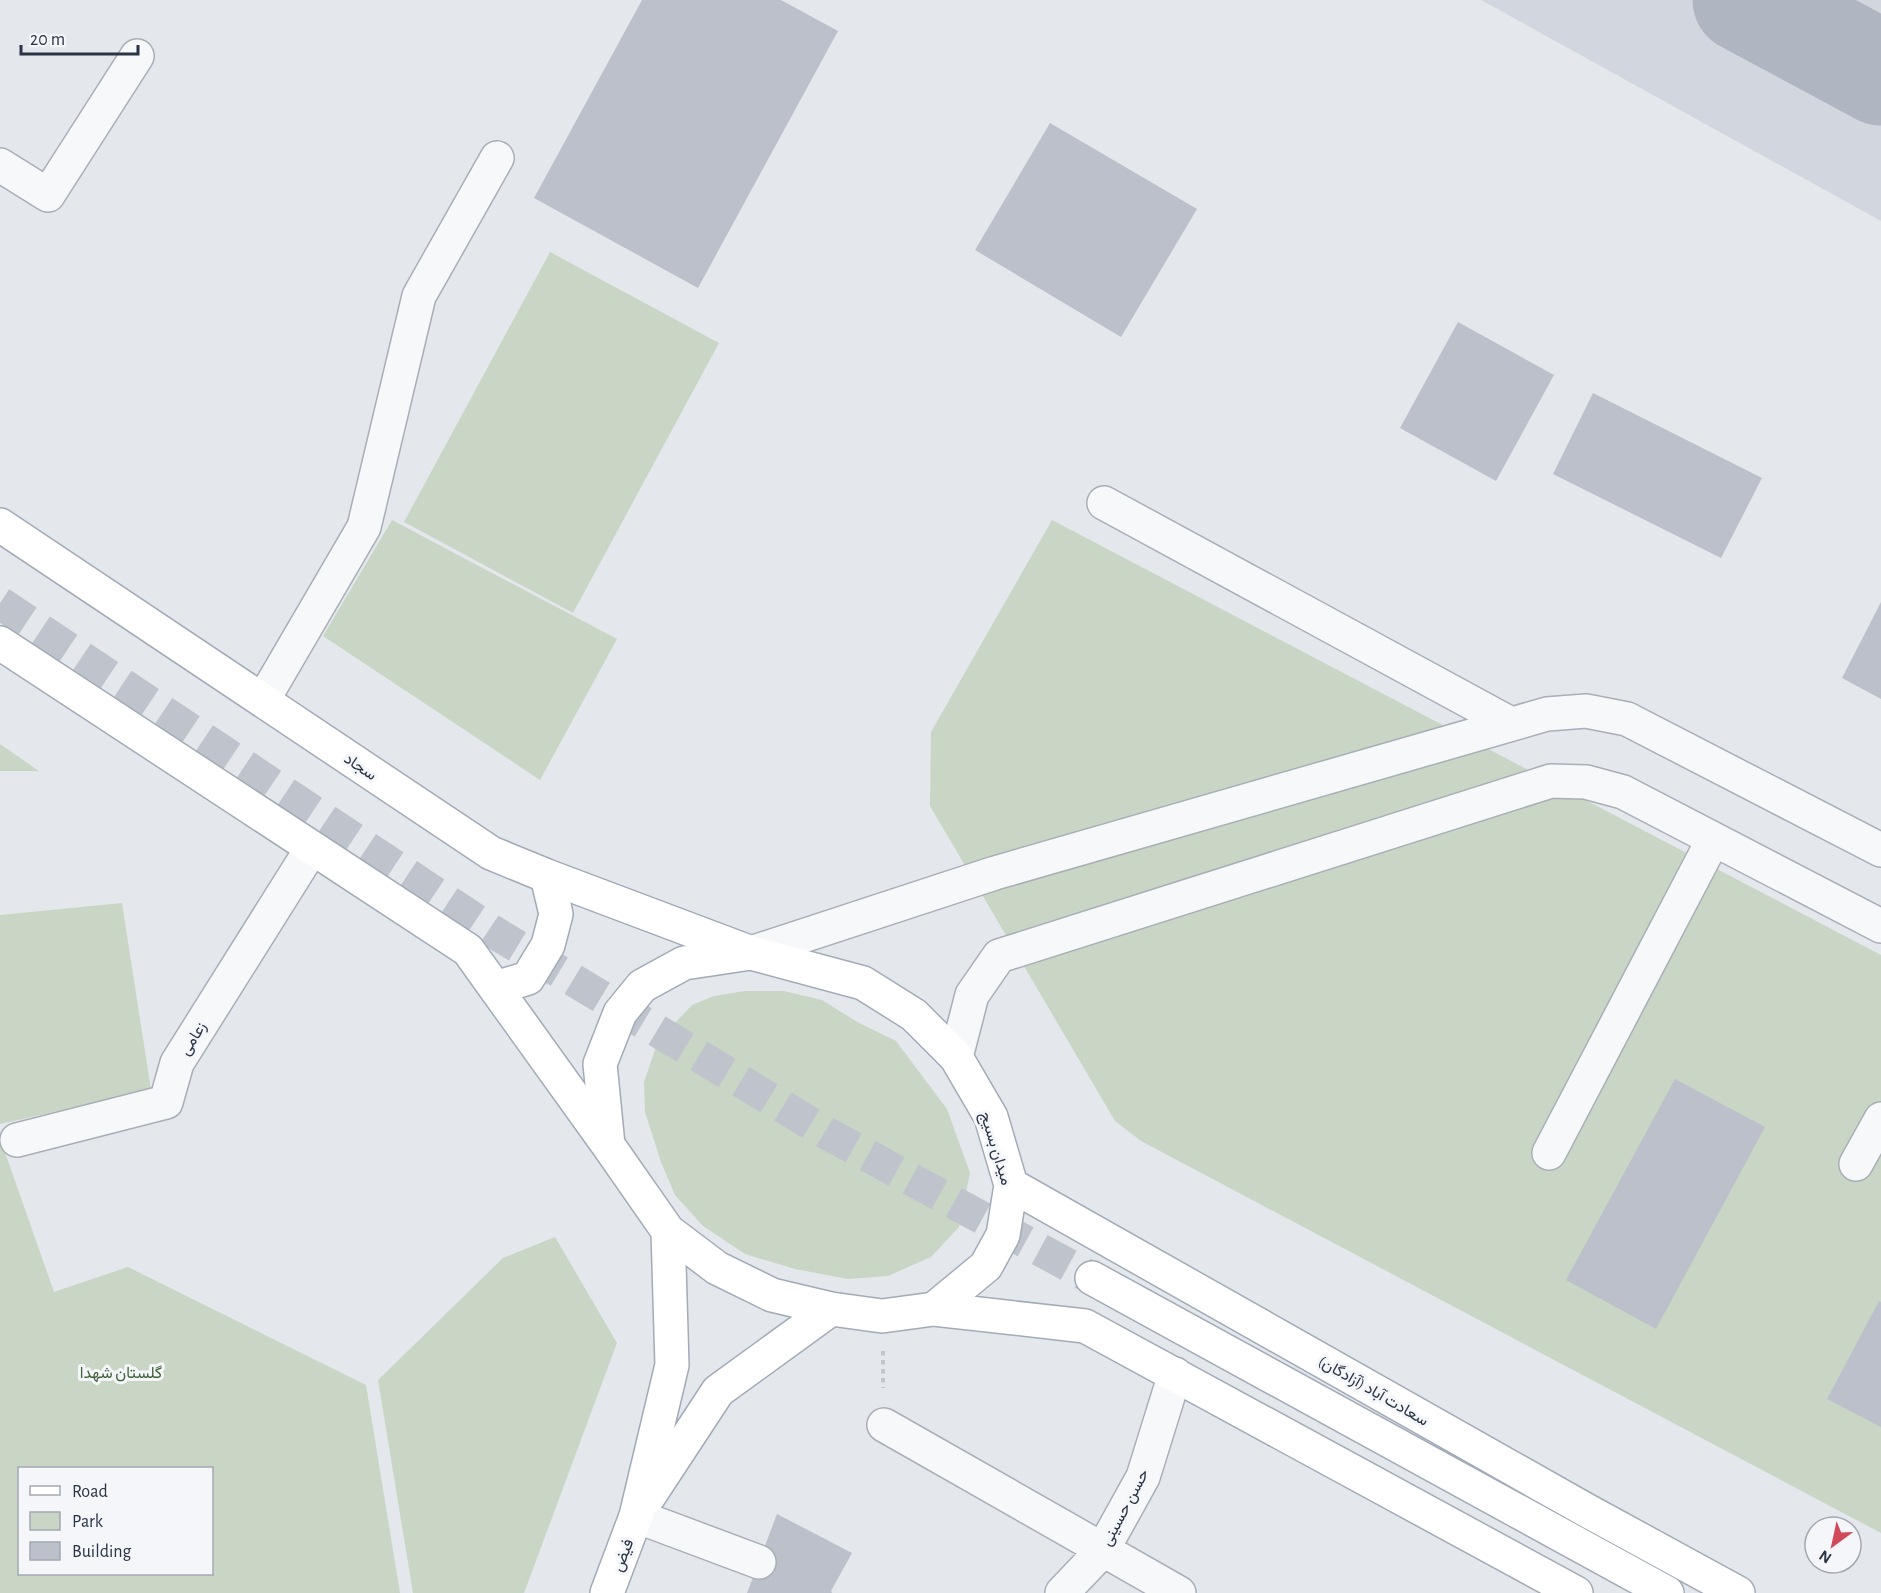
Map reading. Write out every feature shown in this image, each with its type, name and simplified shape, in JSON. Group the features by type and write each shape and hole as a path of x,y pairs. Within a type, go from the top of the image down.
{"main road":[{"name":"سجاد","path":"0,525 491,853 751,953"},
{"path":"0,643 468,950 608,1144"},
{"path":"496,988 528,978 548,945 556,914 547,876"},
{"name":"میدان بسیج","path":"751,953 863,983 914,1015 956,1056 991,1117 1011,1185 1003,1235 986,1266 934,1310 882,1316 831,1309 772,1295 717,1268 668,1231 608,1144 600,1064 620,1013 642,986 684,963 751,953"},
{"name":"سعادت آباد (آزادگان)","path":"1011,1185 1586,1510 1738,1593"},
{"path":"636,1516 672,1365 668,1231"},
{"path":"1092,1278 1667,1593"},
{"path":"636,1516 718,1391 831,1309"},
{"path":"934,1310 1085,1326 1576,1593"},
{"name":"فیض","path":"607,1593 636,1516"}],"street":[{"path":"0,165 48,195 137,56"},
{"path":"263,700 364,527 419,297 497,158"},
{"path":"1104,503 1511,724"},
{"path":"751,953 995,873 1547,714 1586,711 1627,719 1881,850"},
{"path":"956,1056 972,995 999,956 1551,781 1586,782 1623,792 1881,926"},
{"path":"1549,1153 1713,840"},
{"name":"زعامی","path":"17,1140 166,1102 177,1063 312,848"},
{"path":"1856,1164 1881,1119"},
{"name":"حسن حسینی","path":"1062,1593 1102,1551 1143,1477 1175,1374"},
{"path":"884,1425 1179,1593"},
{"path":"636,1516 759,1562"}],"path":[{"path":"882,1316 884,1425"}],"shaded area":[{"path":"1481,0 1881,0 1881,221"}],"green space":[{"path":"550,252 719,343 573,613 404,522"},
{"path":"392,520 617,639 540,780 323,636"},
{"path":"1052,520 1881,955 1881,1533 1863,1523 1863,1515 1847,1515 1141,1141 1115,1121 930,806 931,732"},
{"path":"0,744 39,771 0,771"},
{"path":"122,903 151,1090 0,1124 0,915"},
{"path":"745,991 784,991 822,1000 859,1023 896,1041 947,1109 970,1173 959,1227 931,1257 888,1276 848,1279 795,1269 745,1254 703,1226 675,1195 661,1162 645,1112 644,1082 658,1041 692,1005 714,996"},
{"name":"گلستان شهدا","path":"0,1138 54,1292 128,1267 366,1385 400,1593 0,1593"},
{"path":"555,1237 617,1343 524,1593 413,1593 378,1380 503,1258"}],"building":[{"path":"642,0 781,0 838,31 698,288 534,198"},
{"path":"1050,123 1197,209 1121,337 975,250"},
{"path":"1458,322 1554,375 1496,481 1400,428"},
{"path":"1593,393 1762,478 1721,558 1553,474"},
{"path":"1881,602 1881,699 1842,678"},
{"path":"1675,1079 1765,1127 1656,1329 1566,1280"},
{"path":"1879,1301 1881,1302 1881,1427 1827,1399"},
{"path":"777,1514 852,1553 832,1593 747,1593"}],"taxiway":[{"path":"1745,0 1881,73"}],"tunnel":[{"path":"0,603 492,931 830,1135 1092,1278"}]}
